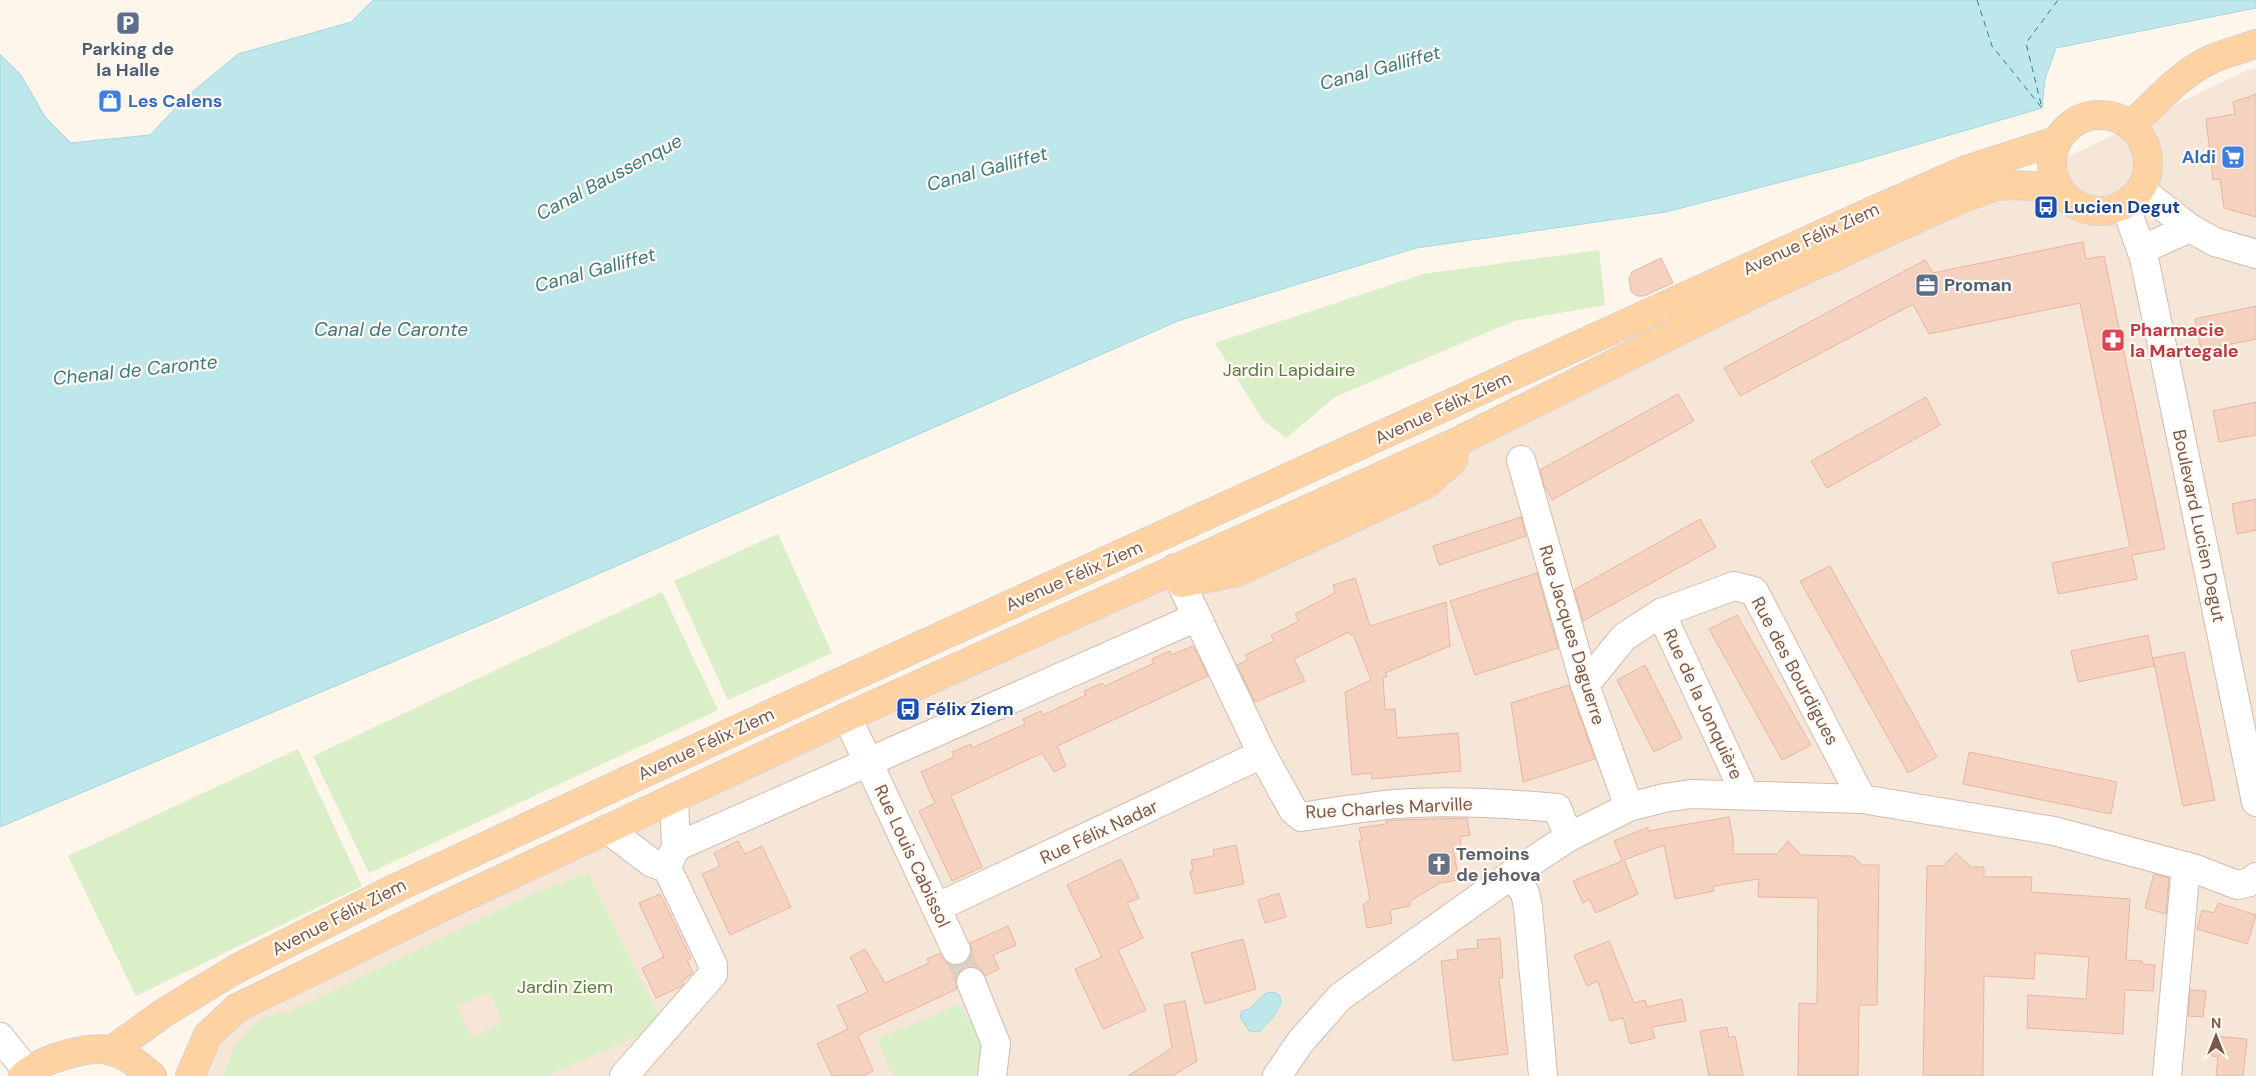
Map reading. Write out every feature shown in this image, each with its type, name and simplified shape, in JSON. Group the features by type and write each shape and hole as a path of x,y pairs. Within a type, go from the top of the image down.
{"main road":[{"path":"2131,125 2166,91 2189,73 2212,60 2256,44"},
{"path":"2105,114 2119,118 2131,125 2141,136 2147,149 2149,163 2147,177 2133,197 2110,211 2095,211 2080,206 2068,199 2058,187 2052,172 2052,157 2056,142 2071,125 2090,115 2105,114"},
{"name":"Avenue Félix Ziem","path":"111,1051 165,1012 236,969 404,884 786,707 1875,210 1966,170 2056,142"},
{"name":"Avenue Félix Ziem","path":"190,1076 208,1035 237,1008 442,906 847,717 1178,576 1237,572 1426,484 1453,460 1454,443 1769,286 1960,199 1996,186 2009,184 2058,187"},
{"path":"26,1074 57,1058 88,1050 111,1051 138,1064 152,1076"}],"street":[{"path":"2133,197 2215,242 2256,254"},
{"name":"Boulevard Lucien Degut","path":"2133,197 2142,250 2246,703 2256,802"},
{"path":"2142,250 2190,228"},
{"name":"Rue Jacques Daguerre","path":"1521,460 1584,685 1629,807"},
{"name":"Rue Charles Marville","path":"1178,576 1262,754 1293,810 1301,816 1396,804 1471,802 1543,806 1556,808 1568,837"},
{"name":"Rue des Bourdigues","path":"1584,685 1624,637 1661,613 1734,586 1754,590 1862,799"},
{"name":"Rue de la Jonquière","path":"1661,613 1745,794"},
{"path":"607,829 652,863 671,857 867,762 1197,617"},
{"path":"847,717 867,762"},
{"name":"Rue Félix Nadar","path":"936,908 1262,754"},
{"name":"Rue Louis Cabissol","path":"867,762 956,950"},
{"path":"1277,1076 1300,1041 1340,996 1568,837 1629,807 1664,798 1691,794 1745,794 1862,799 2054,831 2186,866 2237,885 2250,882 2256,877"},
{"name":"Avenue Félix Ziem","path":"671,857 674,798"},
{"path":"624,1076 713,974 713,965 671,857"},
{"path":"2167,1076 2186,866"},
{"path":"1511,875 1525,894 1528,906 1543,1076"},
{"path":"971,982 996,1044 992,1076"},
{"path":"0,1037 26,1074"}],"shaded area":[{"path":"2256,68 2256,1076 203,1076 231,1027 674,798 1521,422 2247,70"}],"green space":[{"name":"Jardin Lapidaire","path":"1599,250 1605,305 1514,321 1335,397 1286,438 1262,419 1215,343 1423,274"},
{"path":"778,534 832,653 728,700 674,581"},
{"path":"662,592 718,710 369,873 313,756"},
{"path":"298,749 362,886 136,996 68,856"},
{"name":"Jardin Ziem","path":"588,873 663,1025 545,1076 223,1076 235,1047 259,1020 300,1007 532,894","holes":["489,992 503,1023 472,1037 457,1006"]},
{"path":"960,1004 982,1044 977,1076 893,1076 877,1039"}],"water":[{"name":"Canal de Caronte","path":"373,0 2256,0 2256,8 2056,48 2045,79 2042,108 1854,163 1666,212 1416,248 1178,321 497,618 0,827 0,54 21,75 45,117 71,143 150,135 185,98 238,54 351,22"},
{"path":"1274,992 1280,996 1281,1004 1273,1017 1259,1032 1249,1031 1240,1017 1242,1011 1249,1009 1266,993"}],"building":[{"name":"Aldi","path":"2256,94 2256,217 2224,208 2220,179 2213,180 2206,119 2235,114 2233,102"},
{"path":"2083,242 2086,259 2104,256 2165,549 2132,555 2137,579 2058,594 2052,563 2130,547 2080,303 1929,334 1913,304 1740,396 1724,368 1925,260 1933,273"},
{"path":"1661,258 1673,283 1644,296 1637,296 1631,291 1629,279 1632,272"},
{"path":"2256,306 2256,339 2201,350 2195,319"},
{"path":"1678,394 1694,421 1552,500 1544,485 1540,470"},
{"path":"1926,397 1940,425 1827,488 1811,461"},
{"path":"2256,402 2256,435 2219,442 2213,411"},
{"path":"2256,499 2256,530 2237,534 2232,504"},
{"path":"1521,517 1526,536 1439,565 1433,546"},
{"path":"1700,519 1716,547 1583,621 1574,590"},
{"path":"1830,566 1937,757 1908,773 1800,581"},
{"path":"1537,573 1558,648 1475,675 1450,601"},
{"path":"1355,578 1370,626 1446,602 1450,646 1385,673 1387,676 1383,678 1385,710 1395,709 1397,738 1458,733 1461,771 1372,779 1371,773 1352,775 1345,692 1371,680 1353,634 1350,635 1349,632 1294,659 1305,681 1255,702 1237,665 1248,660 1245,655 1274,641 1271,635 1299,621 1295,614 1335,593 1333,585"},
{"path":"1737,615 1811,745 1782,760 1709,629"},
{"path":"2148,635 2154,666 2078,682 2071,651"},
{"path":"1193,646 1208,676 1057,746 1066,766 1054,772 1042,753 951,796 982,867 952,881 919,811 935,803 921,772 954,757 952,752 971,744 972,748 1025,724 1023,719 1041,711 1043,715 1086,695 1084,691 1102,683 1105,686 1154,663 1152,659 1170,651 1171,655"},
{"path":"2184,652 2215,800 2183,806 2153,658"},
{"path":"1645,665 1682,738 1654,752 1617,680"},
{"path":"1569,685 1595,759 1523,782 1511,703"},
{"path":"1969,752 2117,782 2111,814 1963,784"},
{"path":"1729,817 1733,839 1733,854 1777,854 1788,841 1801,855 1853,856 1862,865 1879,865 1877,1005 1859,1005 1858,1076 1798,1076 1799,1003 1817,1004 1818,898 1758,897 1759,879 1713,886 1714,891 1675,899 1664,845 1624,860 1638,894 1596,913 1589,899 1583,903 1573,881 1622,861 1614,841 1648,827 1648,831"},
{"path":"1467,818 1470,835 1460,837 1461,847 1453,849 1459,880 1440,883 1410,901 1410,906 1390,910 1392,923 1367,928 1363,905 1370,899 1359,841 1362,841 1359,828 1386,824 1386,821"},
{"path":"738,841 745,854 762,846 791,907 730,935 702,874 720,866 714,853"},
{"path":"1236,845 1244,884 1195,894 1190,871 1193,870 1191,860 1214,856 1213,850"},
{"path":"1956,853 1971,867 1984,867 1984,877 2032,877 2031,892 2130,899 2126,960 2142,961 2142,964 2155,965 2153,991 2125,990 2123,1034 2027,1028 2028,995 2086,999 2089,957 2035,953 2034,979 1984,976 1983,1076 1923,1076 1927,866 1943,866"},
{"path":"1121,859 1139,898 1127,903 1143,938 1118,950 1146,1010 1103,1029 1075,969 1102,957 1067,885"},
{"path":"2154,874 2169,878 2166,914 2145,908"},
{"path":"1279,893 1286,917 1265,923 1258,900"},
{"path":"660,894 691,958 687,960 693,973 682,981 684,984 682,986 656,998 642,968 664,957 639,903"},
{"path":"2218,903 2256,915 2247,944 2197,929 2202,910 2214,913"},
{"path":"1008,926 1016,945 993,955 999,969 985,976 981,970 974,967 965,968 959,972 956,979 957,989 858,1035 873,1071 863,1076 832,1076 817,1044 848,1029 837,1006 868,992 850,957 865,949 885,983 929,963 927,959 940,953 947,963 955,966 962,964 969,959 972,951 970,943"},
{"path":"1500,938 1503,978 1499,978 1508,1054 1453,1061 1441,961 1458,959 1457,950 1478,948 1477,940"},
{"path":"1243,939 1256,989 1205,1004 1191,953"},
{"path":"1609,941 1634,1003 1645,1000 1647,1007 1682,999 1686,1021 1652,1027 1655,1038 1630,1044 1623,1018 1610,1021 1598,981 1587,986 1574,955"},
{"path":"2190,990 2206,991 2203,1017 2188,1016"},
{"path":"1185,1001 1197,1061 1172,1076 1128,1076 1172,1048 1164,1005"},
{"path":"1727,1027 1729,1038 1735,1036 1743,1076 1709,1076 1700,1031"},
{"path":"2214,1036 2247,1039 2243,1076 2216,1076 2218,1057 2212,1056"}],"ferry route":[{"path":"1977,0 1992,46 2042,108 2026,43 2058,0"}],"tunnel":[{"path":"956,950 971,982"}],"place":[{"name":"Parking de la Halle","path":"128,23"},
{"name":"Les Calens","path":"110,101"},
{"name":"Aldi","path":"2233,157"},
{"name":"Lucien Degut","path":"2046,207"},
{"name":"Proman","path":"1927,285"},
{"name":"Pharmacie la Martegale","path":"2113,340"},
{"name":"Félix Ziem","path":"908,709"},
{"name":"Temoins de jehova","path":"1439,864"}],"water label":[{"name":"Canal Galliffet","path":"1380,68"},
{"name":"Canal Galliffet","path":"987,169"},
{"name":"Canal Baussenque","path":"609,177"},
{"name":"Canal Galliffet","path":"595,270"},
{"name":"Chenal de Caronte","path":"135,370"}]}
